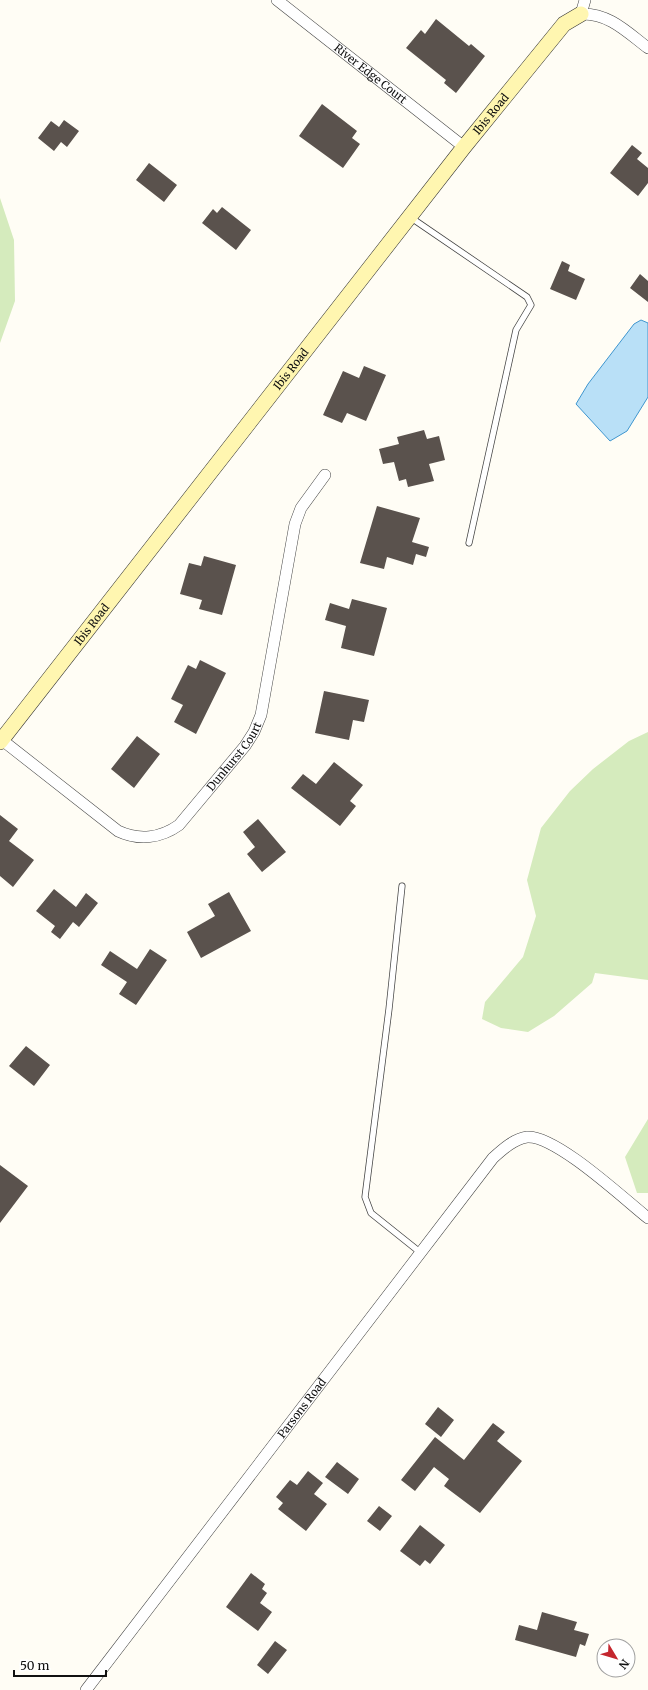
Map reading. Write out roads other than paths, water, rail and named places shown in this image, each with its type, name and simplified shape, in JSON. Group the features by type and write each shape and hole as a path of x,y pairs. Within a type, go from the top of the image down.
{"street":[{"name":"River Edge Court","path":"277,0 464,147"},
{"name":"Ibis Road","path":"1,741 464,147 564,24 583,7"},
{"path":"583,7 594,14 615,22 648,48"},
{"name":"Dunhurst Court","path":"1,741 118,832 131,837 154,837 168,833 179,825 238,756 254,732 261,715 295,524 301,508 325,475"},
{"name":"Parsons Road","path":"86,1690 493,1158 508,1145 527,1137 543,1140 567,1153 648,1218"}],"lane":[{"path":"410,217 527,297 531,305 516,330 469,543"},
{"path":"402,886 389,1009 365,1197 371,1213 421,1253"}],"water":[{"path":"641,320 648,323 648,397 627,431 610,441 576,404 588,384 634,324"}]}
